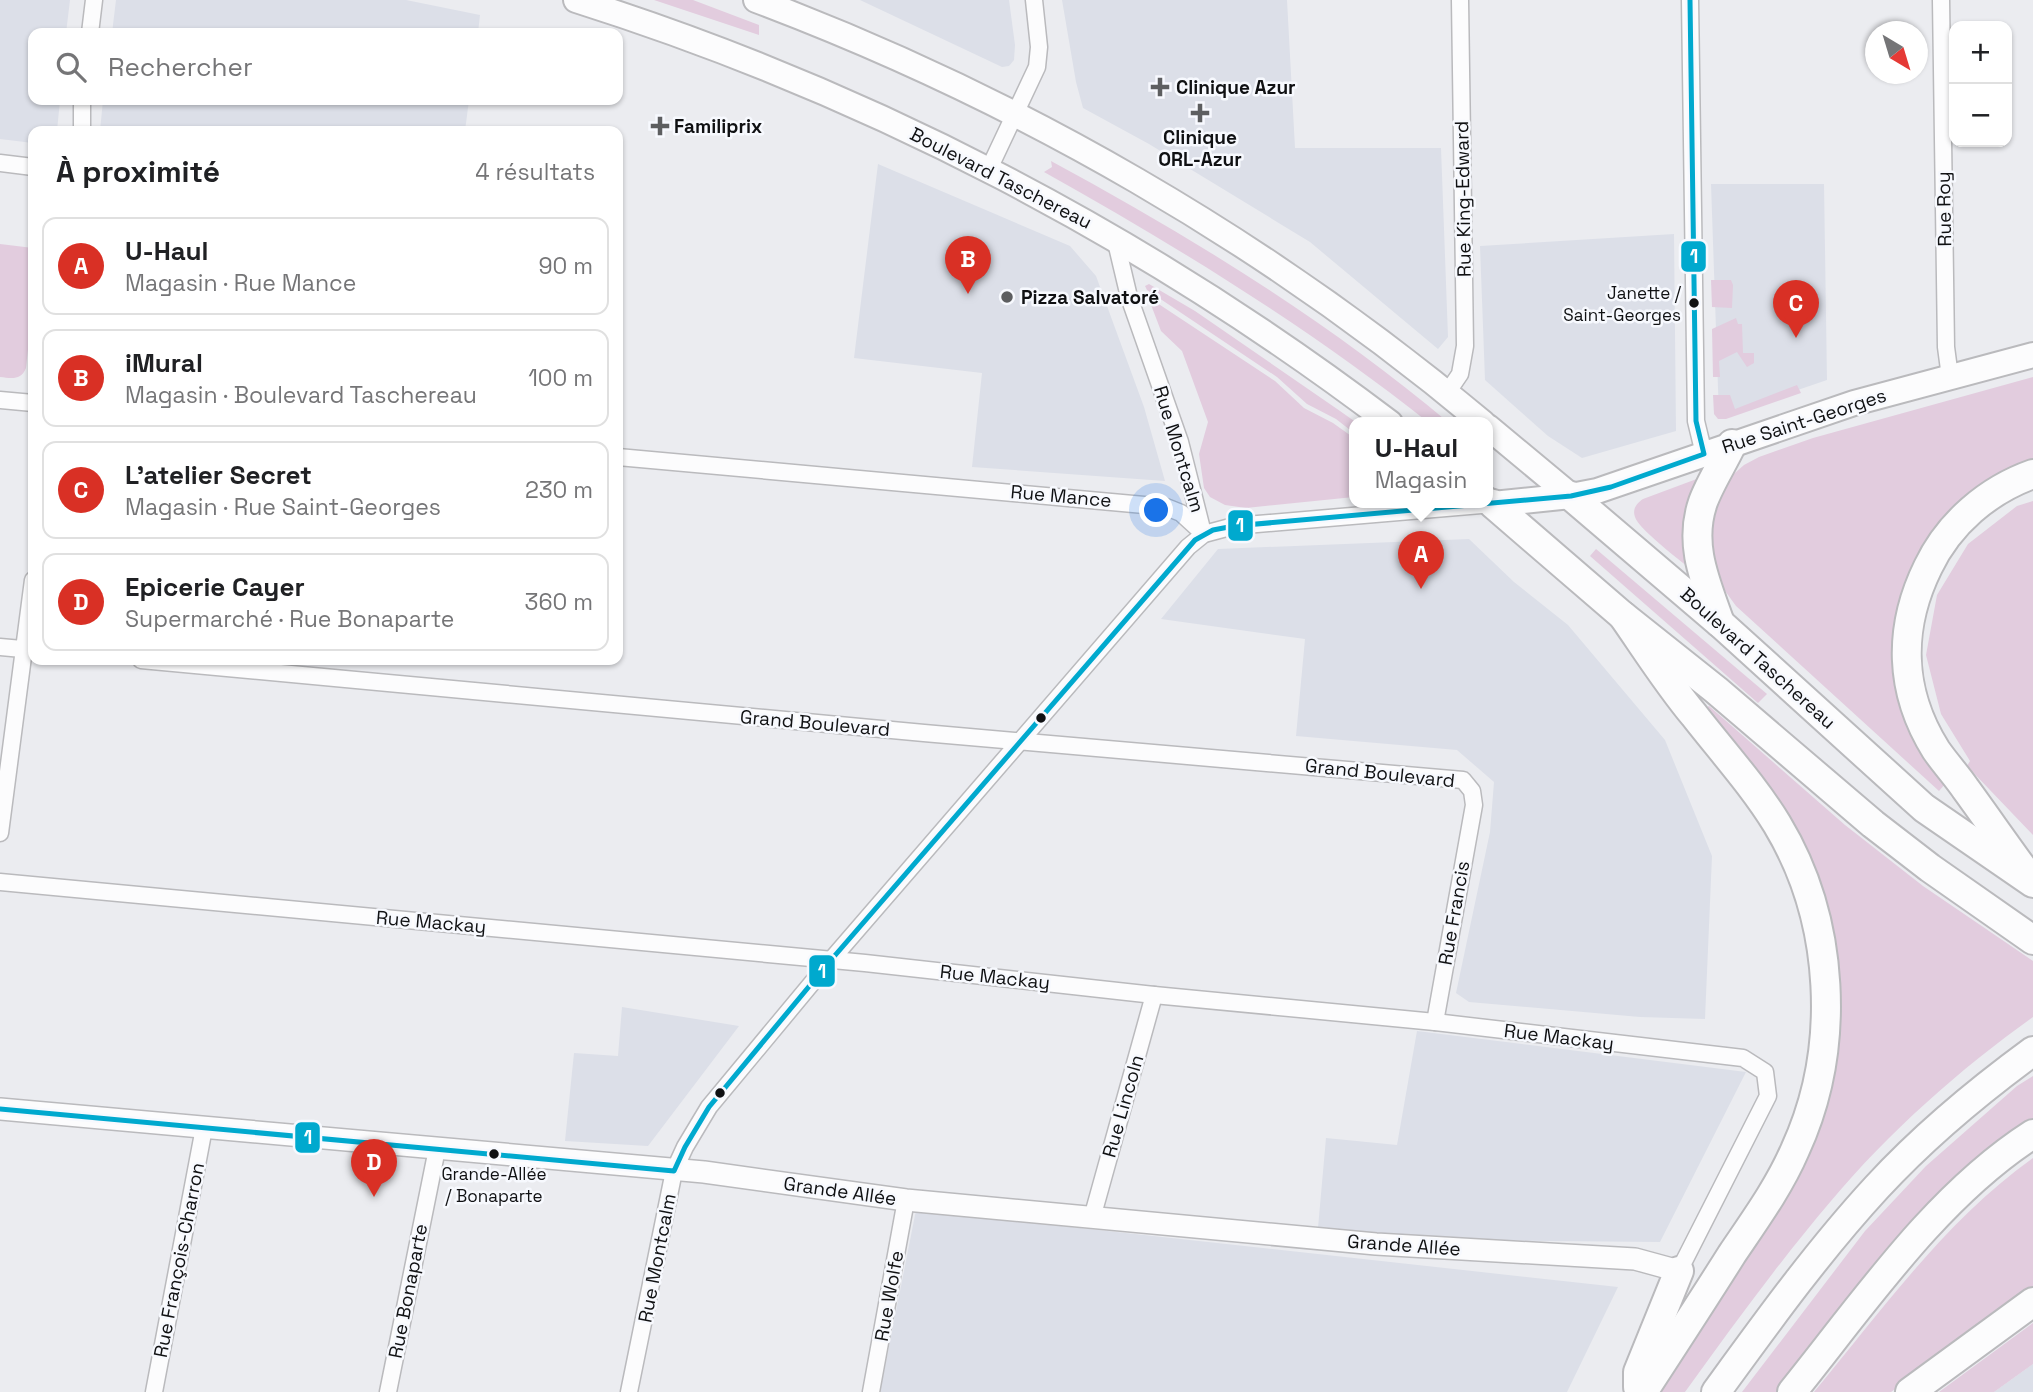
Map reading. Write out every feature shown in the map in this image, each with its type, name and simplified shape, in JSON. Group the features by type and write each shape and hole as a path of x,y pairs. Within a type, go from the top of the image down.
{"highway":[{"path":"1720,623 1701,567 1697,531 1704,500 1732,444"},
{"path":"2033,474 2007,485 1978,504 1940,545 1912,604 1906,634 1906,651 1910,685 1927,734 2033,883"},
{"name":"Boulevard Taschereau","path":"1571,496 1720,623 1924,807 2033,883"},
{"path":"1493,505 1873,824 1930,868 2033,940"},
{"path":"1623,616 1692,714 1746,778 1786,841 1808,893 1818,926 1825,987 1823,1043 1818,1080 1796,1148 1770,1196 1643,1392"},
{"path":"1716,1392 1815,1260 1876,1188 1960,1108 2033,1051"},
{"path":"1792,1392 1931,1222 1978,1175 2033,1134"},
{"path":"1638,1392 1638,1372 1679,1271"},
{"path":"1910,1392 2033,1302"}],"main road":[{"name":"Boulevard Taschereau","path":"576,0 769,69 900,126 989,169 1115,238 1252,324 1382,417"},
{"path":"756,0 877,49 1067,141 1225,234 1366,330 1476,417"},
{"name":"Rue Saint-Georges","path":"1493,502 1571,496 1611,487 1854,403 2033,355"},
{"name":"Boulevard Taschereau","path":"1493,431 1571,496"},
{"name":"Grande Allée","path":"0,1109 704,1172 906,1200 1092,1218 1376,1244 1635,1259 1679,1271"}],"street":[{"path":"91,28 94,0"},
{"path":"989,169 1016,115 1038,60 1039,38 1034,0"},
{"name":"Rue King-Edward","path":"1447,393 1460,374 1465,346 1460,0"},
{"path":"1690,0 1696,421 1704,454"},
{"name":"Rue Roy","path":"1941,0 1946,347 1950,377"},
{"path":"82,105 82,126"},
{"path":"0,163 28,166"},
{"name":"Rue Montcalm","path":"629,1392 674,1171 709,1107 1020,740 1180,555 1204,534 1184,454 1129,297 1115,238"},
{"path":"0,400 28,403"},
{"name":"Rue Mance","path":"623,457 1166,507 1181,513 1204,534"},
{"path":"1204,534 1234,526 1426,508"},
{"path":"0,647 28,649"},
{"path":"0,833 28,655"},
{"name":"Grand Boulevard","path":"195,665 1463,780 1472,791 1474,804"},
{"name":"Rue Francis","path":"1435,1022 1474,804"},
{"name":"Rue Mackay","path":"0,882 831,960 1435,1022 1743,1058 1765,1072 1768,1096 1679,1271"},
{"name":"Rue Lincoln","path":"1092,1218 1154,995"},
{"name":"Rue François-Charron","path":"154,1392 204,1128"},
{"name":"Rue Bonaparte","path":"388,1392 436,1149"},
{"name":"Rue Wolfe","path":"871,1392 906,1200"}],"shaded area":[{"path":"0,0 70,0 67,28 28,28 28,105 60,105 57,126 28,126 28,142 0,139"},
{"path":"116,0 406,0 480,15 479,28 113,28"},
{"path":"654,0 693,0 759,25 759,35"},
{"path":"860,0 1009,0 1015,45 1014,60 1009,66 1002,67"},
{"path":"1062,0 1287,0 1295,148 1441,148 1448,337 1438,349 1310,242 1149,144 1083,108"},
{"path":"103,105 468,105 466,126 100,126"},
{"path":"1051,161 1155,219 1257,282 1355,350 1442,417 1421,417 1289,321 1144,229 1044,172 1052,167"},
{"path":"878,164 1070,246 1096,276 1144,407 1165,481 972,467 982,373 854,358"},
{"path":"1711,184 1824,184 1827,380 1719,417"},
{"path":"1674,234 1676,431 1582,458 1548,436 1485,380 1480,246"},
{"path":"0,244 28,247 28,349 26,368 21,375 15,378 0,377"},
{"path":"1711,280 1731,280 1732,308 1712,307"},
{"path":"1149,284 1195,311 1349,417 1349,429 1307,404 1277,377 1147,290 1145,286"},
{"path":"1148,297 1275,381 1304,408 1349,434 1349,498 1246,508 1225,505 1210,497 1204,488 1199,454 1208,422 1182,351 1161,331"},
{"path":"1736,318 1738,324 1742,324 1743,353 1754,353 1754,363 1747,367 1737,352 1719,361 1720,377 1713,377 1712,329"},
{"path":"2033,377 2033,460 1990,481 1955,508 1920,555 1907,581 1898,609 1892,666 1897,694 1916,742 1945,784 1939,791 1736,606 1715,577 1706,528 1728,479 1744,465 1759,457 1813,438"},
{"path":"1797,385 1801,393 1726,419 1718,419 1714,414 1713,395 1730,395 1735,409"},
{"path":"1702,477 1688,567 1643,528 1634,511 1643,499"},
{"path":"2033,501 2033,835 1967,766 1970,761 1941,714 1926,655 1937,595 1968,544 2017,506"},
{"path":"1469,539 1514,582 1568,625 1665,740 1712,856 1705,1019 1640,1017 1469,1002 1456,993 1490,832 1494,782 1457,750 1296,736 1305,639 1161,619 1218,549"},
{"path":"1596,549 1767,694 1758,703 1590,556"},
{"path":"1709,706 1845,825 1923,886 2033,961 2033,1017 1926,1103 1853,1175 1774,1271 1685,1392 1654,1392 1793,1176 1832,953 1704,709"},
{"path":"622,1007 739,1026 648,1146 565,1141 574,1053 618,1056"},
{"path":"1417,1031 1746,1072 1660,1242 1317,1239 1326,1138 1397,1145"},
{"path":"2033,1076 2033,1119 1994,1146 1925,1209 1863,1280 1776,1392 1742,1392 1865,1231 1926,1166 2017,1086"},
{"path":"2033,1158 2033,1286 1891,1392 1814,1392 1890,1298 1943,1238 1971,1209"},
{"path":"916,1210 1618,1287 1567,1392 880,1392"},
{"path":"2033,1323 2033,1364 1994,1392 1939,1392"},
{"path":"2033,1364 2033,1392 1994,1392"}],"transit line":[{"name":"1","path":"1493,503 1571,496 1611,487 1704,454 1696,421 1690,0"},
{"name":"1","path":"0,1109 674,1171 709,1107 831,960 1195,540 1213,530 1234,526 1436,508"}],"place":[{"name":"Clinique Azur","path":"1160,87"},
{"name":"Clinique ORL-Azur","path":"1200,113"},
{"name":"Familiprix","path":"660,126"},
{"name":"iMural","path":"968,294"},
{"name":"Pizza Salvatoré","path":"1007,297"},
{"name":"Janette / Saint-Georges","path":"1694,303"},
{"name":"L'atelier Secret","path":"1796,338"},
{"name":"U-Haul","path":"1421,589"},
{"name":"Grande-Allée / Bonaparte","path":"494,1154"},
{"name":"Epicerie Cayer","path":"374,1197"}]}
